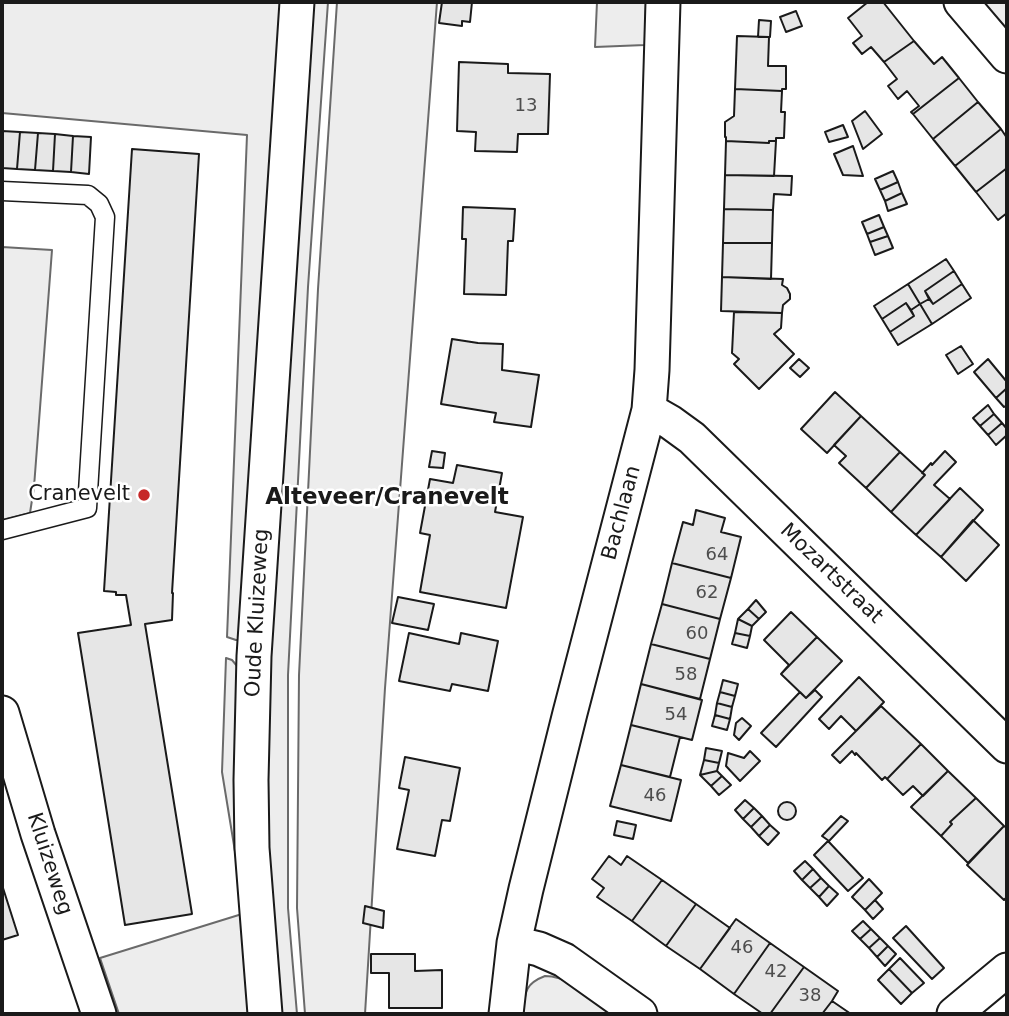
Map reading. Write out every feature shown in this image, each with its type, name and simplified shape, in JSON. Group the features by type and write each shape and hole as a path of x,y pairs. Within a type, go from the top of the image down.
{"street":[{"name":"Oude Kluizeweg","path":"265,1014 252,848 252,718 297,2"},
{"name":"Bachlaan","path":"506,1014 514,943 526,889 649,410 663,2"},
{"path":"961,2 1007,56"},
{"name":"Mozartstraat","path":"649,410 692,439 1007,746"},
{"name":"Kluizeweg","path":"2,713 38,834 99,1014"},
{"path":"514,943 539,949 564,960 640,1014"},
{"path":"954,1014 1007,970"}],"lane":[{"path":"2,191 88,195 99,204 106,217 87,508 2,530"}],"shaded area":[{"path":"2,2 281,2 241,640 227,637 247,135 2,113"},
{"path":"311,2 328,2 308,287 288,675 288,908 297,1014 279,1014 269,910 264,716"},
{"path":"337,2 437,2 385,688 365,1014 305,1014 297,908 299,675 318,289"},
{"path":"597,2 646,2 645,45 595,47"},
{"path":"980,2 1007,2 1007,35"},
{"path":"2,247 52,250 30,513 2,520"},
{"path":"226,658 237,666 239,876 222,772"},
{"path":"242,914 250,1014 119,1014 100,958"},
{"path":"545,976 573,984 615,1014 523,1014 529,986"}],"building":[{"path":"442,2 472,2 470,22 462,21 462,26 439,23"},
{"path":"868,2 883,2 914,41 884,62 871,47 862,54 853,43 862,36 848,18"},
{"path":"796,11 802,26 786,32 780,17"},
{"path":"759,20 771,21 770,37 758,37"},
{"path":"737,36 769,37 768,66 786,66 786,89 735,89"},
{"path":"914,41 934,64 942,57 959,78 913,114 911,112 919,106 907,91 898,99 888,86 897,79 884,62"},
{"path":"459,62 508,64 508,73 550,74 548,134 518,134 517,152 475,151 476,132 457,131"},
{"path":"959,78 978,102 933,139 913,114"},
{"path":"735,89 782,91 781,112 785,112 784,138 776,138 776,141 769,143 726,141 725,122 734,116"},
{"path":"978,102 1001,129 955,166 933,139"},
{"path":"865,111 882,134 863,149 852,121"},
{"path":"843,125 848,137 829,142 825,132"},
{"path":"1001,129 1007,138 1007,168 976,192 955,166"},
{"path":"2,131 20,132 17,169 2,168"},
{"path":"20,132 38,133 35,170 17,169"},
{"path":"38,133 55,134 53,171 35,170"},
{"path":"55,134 73,136 71,172 53,171"},
{"path":"73,136 91,137 89,174 71,172"},
{"path":"726,141 776,141 774,176 725,175"},
{"path":"853,146 863,176 843,175 834,154"},
{"name":"Cranevelt","path":"132,149 199,154 172,620 145,624 192,914 125,925 78,633 131,625 126,595 104,591"},
{"path":"1007,168 1007,213 998,220 976,192"},
{"path":"893,171 898,182 880,190 875,179"},
{"path":"725,175 792,176 791,195 774,194 773,210 724,209"},
{"path":"898,182 902,193 885,201 880,190"},
{"path":"902,193 907,204 888,211 885,201"},
{"path":"463,207 515,209 513,241 508,241 506,295 464,294 466,239 462,239"},
{"path":"724,209 773,210 772,243 723,243"},
{"path":"879,215 884,227 867,234 862,222"},
{"path":"884,227 888,236 870,242 867,234"},
{"path":"888,236 893,248 875,255 870,242"},
{"path":"723,243 772,243 771,279 722,277"},
{"path":"946,259 954,271 925,291 929,299 920,304 908,284"},
{"path":"954,271 962,284 933,304 925,291"},
{"path":"722,277 783,279 782,285 787,288 790,299 783,305 782,313 721,311"},
{"path":"908,284 920,304 911,310 906,303 882,319 874,306"},
{"path":"962,284 971,298 932,324 920,304 929,299 933,304"},
{"path":"906,303 914,316 890,332 882,319"},
{"path":"920,304 932,324 898,345 890,332 914,316 911,310"},
{"path":"734,312 782,313 781,328 774,334 794,354 759,389 734,364 739,359 732,353"},
{"path":"452,339 503,344 502,370 539,375 531,427 494,422 496,413 441,404"},
{"path":"961,346 973,364 958,374 946,355"},
{"path":"799,359 809,368 800,377 790,368"},
{"path":"988,359 1007,382 1007,388 996,398 974,372"},
{"path":"1007,388 1007,405 1004,407 996,398"},
{"path":"835,392 861,416 827,453 801,429"},
{"path":"988,405 994,414 980,426 973,418"},
{"path":"994,414 1002,423 988,435 980,426"},
{"path":"861,416 900,452 866,488 839,463 846,456 834,445"},
{"path":"1002,423 1007,429 1007,435 996,445 988,435"},
{"path":"432,451 445,453 443,468 429,467"},
{"path":"945,451 956,462 934,485 950,499 916,535 891,512 925,475 922,473"},
{"path":"900,452 925,475 891,512 866,488"},
{"path":"457,465 502,473 495,512 523,517 506,608 420,592 430,535 420,533 430,479 453,483"},
{"path":"960,488 983,510 941,557 916,535"},
{"path":"696,510 725,518 721,532 741,537 731,578 672,563 683,522 693,525"},
{"path":"973,520 999,545 966,581 941,557"},
{"path":"672,563 731,578 720,619 662,604"},
{"path":"398,597 434,604 428,630 392,623"},
{"path":"756,600 766,612 759,619 748,609"},
{"path":"662,604 720,619 710,659 651,644"},
{"path":"748,609 759,619 752,626 738,619"},
{"path":"791,612 817,637 781,674 789,665 764,640"},
{"path":"738,619 752,626 750,636 735,633"},
{"path":"409,633 459,644 461,633 498,641 488,691 452,684 450,691 399,681"},
{"path":"735,633 750,636 747,648 732,644"},
{"path":"817,637 842,661 806,698 781,674"},
{"path":"651,644 710,659 700,699 641,684"},
{"path":"859,677 884,702 856,731 841,716 829,729 819,719"},
{"path":"723,680 738,684 735,696 720,692"},
{"path":"641,684 702,700 692,740 631,725"},
{"path":"815,690 822,697 776,747 761,733 800,692 806,698"},
{"path":"720,692 735,696 732,707 717,703"},
{"path":"717,703 732,707 730,719 715,715"},
{"path":"881,706 921,744 887,779 885,777 882,780 852,751 840,763 832,755"},
{"path":"715,715 730,719 727,730 712,726"},
{"path":"742,718 751,726 739,740 734,735 736,723"},
{"path":"631,725 680,737 670,777 621,765"},
{"path":"921,744 948,771 923,796 913,786 903,795 887,779"},
{"path":"706,748 722,751 719,763 704,760"},
{"path":"750,751 760,761 740,781 726,766 728,753 744,758"},
{"path":"405,757 460,768 450,821 442,820 435,856 397,849 409,790 399,788"},
{"path":"704,760 719,763 717,771 700,775"},
{"path":"621,765 681,780 671,821 610,806"},
{"path":"717,771 722,776 711,786 700,775"},
{"path":"948,771 976,798 950,822 952,824 941,836 911,807"},
{"path":"722,776 731,785 719,795 711,786"},
{"path":"976,798 1004,826 968,863 941,836 952,824 950,822"},
{"path":"745,800 754,808 743,819 735,810"},
{"path":"787,802 793,805 796,811 793,817 787,820 781,817 778,811 781,805"},
{"path":"754,808 762,816 751,827 743,819"},
{"path":"762,816 770,825 759,836 751,827"},
{"path":"841,816 848,821 829,841 822,836"},
{"path":"617,821 636,825 633,839 614,835"},
{"path":"770,825 779,833 768,845 759,836"},
{"path":"1004,826 1007,828 1007,897 1004,900 967,865"},
{"path":"828,841 863,878 848,891 814,855"},
{"path":"609,856 621,865 627,856 662,880 632,921 597,897 604,888 592,879"},
{"path":"805,861 813,869 802,880 794,871"},
{"path":"813,869 821,878 810,888 802,880"},
{"path":"821,878 829,886 819,897 810,888"},
{"path":"869,879 882,893 865,910 852,897"},
{"path":"662,880 696,904 666,946 632,921"},
{"path":"829,886 838,894 827,906 819,897"},
{"path":"2,889 18,935 2,940"},
{"path":"875,900 883,909 873,919 865,910"},
{"path":"696,904 730,928 700,969 666,946"},
{"path":"365,906 384,911 383,928 363,923"},
{"path":"736,919 770,943 734,994 700,969"},
{"path":"863,921 871,929 860,939 852,931"},
{"path":"906,926 944,968 932,979 893,938"},
{"path":"871,929 880,938 869,948 860,939"},
{"path":"880,938 888,946 877,957 869,948"},
{"path":"770,943 804,967 770,1014 763,1014 734,994"},
{"path":"888,946 896,954 885,966 877,957"},
{"path":"371,954 415,954 415,971 442,970 442,1008 389,1008 389,973 371,973"},
{"path":"900,958 924,983 912,993 889,969"},
{"path":"804,967 838,991 832,1001 822,1014 770,1014"},
{"path":"889,969 912,993 901,1004 878,980"},
{"path":"832,1001 851,1014 822,1014"}],"place":[{"name":"Cranevelt","path":"144,495"}],"district":[{"name":"Alteveer/Cranevelt","path":"387,498"}]}
